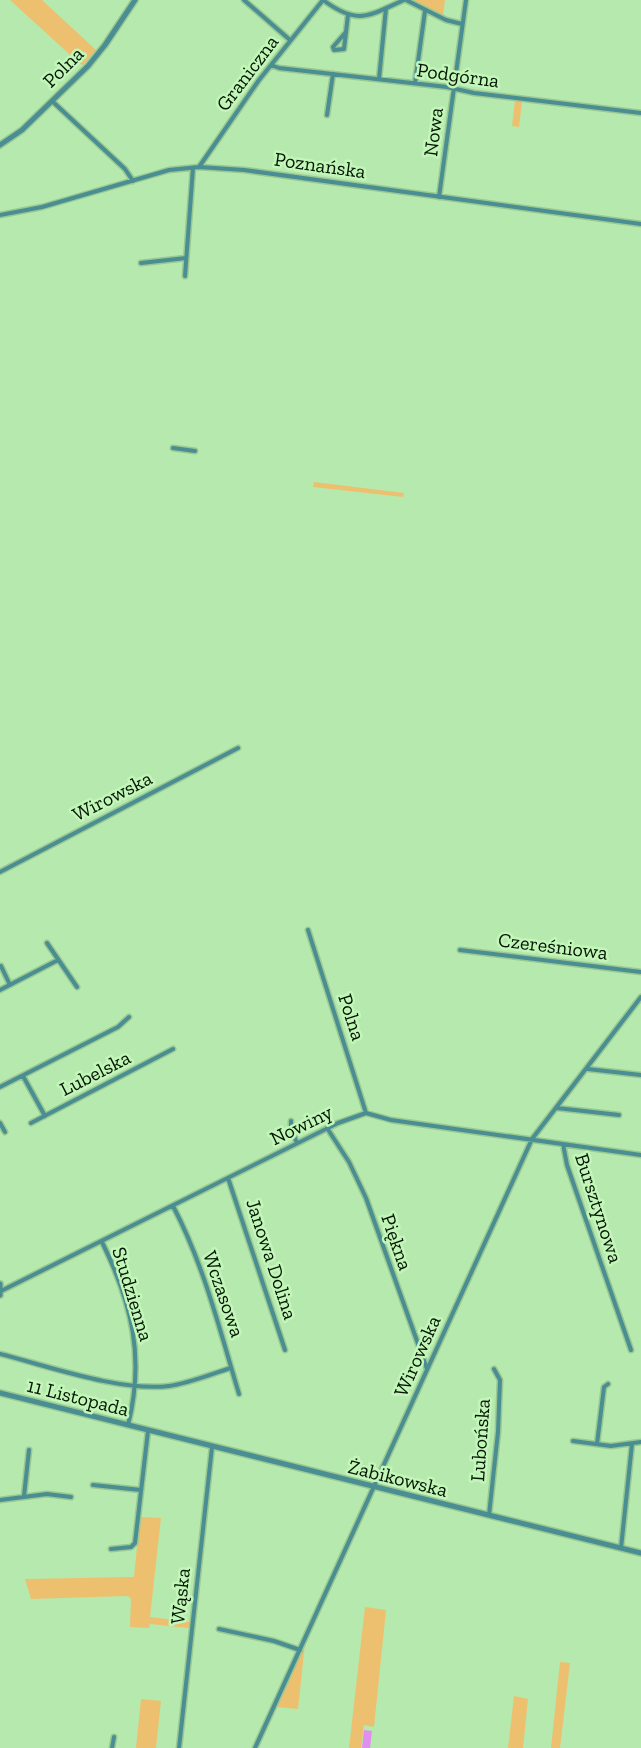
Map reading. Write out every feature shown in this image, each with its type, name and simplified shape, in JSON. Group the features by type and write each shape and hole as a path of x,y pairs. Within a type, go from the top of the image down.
{"street":[{"name":"Polna","path":"0,145 21,130 80,74 100,52 135,0"},
{"path":"244,0 291,40"},
{"path":"323,0 348,15 364,17 405,0 446,20 462,24"},
{"name":"Graniczna","path":"196,168 271,65 323,0"},
{"name":"Nowa","path":"439,196 466,0"},
{"path":"379,79 386,8"},
{"path":"415,83 425,11"},
{"path":"346,32 333,47 334,50 344,49 346,32 348,15"},
{"name":"Podgórna","path":"271,65 279,68 415,83 474,93 641,113"},
{"path":"327,115 333,74"},
{"path":"51,100 125,169 133,181"},
{"path":"185,276 196,168"},
{"name":"Poznańska","path":"0,215 42,207 164,171 196,168 244,170 641,224"},
{"path":"141,263 186,258"},
{"path":"173,448 195,451"},
{"name":"Wirowska","path":"0,872 238,748"},
{"name":"Polna","path":"308,933 366,1113"},
{"path":"47,944 77,987"},
{"name":"Czereśniowa","path":"460,950 641,972"},
{"path":"0,990 58,960"},
{"path":"1,966 10,985"},
{"name":"Wirowska","path":"255,1748 532,1139 641,997"},
{"path":"0,1087 118,1028 129,1017"},
{"name":"Lubelska","path":"31,1123 173,1049"},
{"path":"587,1069 641,1075"},
{"path":"24,1076 45,1116"},
{"path":"556,1108 620,1115"},
{"path":"366,1113 391,1120 641,1155"},
{"name":"Nowiny","path":"0,1293 327,1128 366,1113"},
{"path":"291,1121 291,1129 297,1143"},
{"path":"0,1123 5,1132"},
{"name":"Piękna","path":"327,1128 352,1167 366,1198 427,1370"},
{"name":"Bursztynowa","path":"563,1144 567,1165 631,1350"},
{"name":"Janowa Dolina","path":"228,1178 285,1350"},
{"name":"Wczasowa","path":"173,1206 192,1248 239,1394"},
{"name":"Studzienna","path":"102,1242 116,1275 133,1332 136,1386 128,1425"},
{"path":"0,1284 0,1293"},
{"path":"0,1354 109,1382 136,1386 172,1385 231,1368"},
{"name":"Lubońska","path":"489,1515 498,1432 500,1380 494,1369"},
{"path":"597,1444 604,1387 608,1384"},
{"name":"11 Listopada","path":"0,1393 148,1431"},
{"path":"111,1549 134,1545 148,1431"},
{"name":"Żabikowska","path":"148,1431 641,1553"},
{"path":"573,1441 617,1446 641,1442"},
{"path":"621,1548 632,1444"},
{"name":"Wąska","path":"179,1748 212,1447"},
{"path":"24,1497 29,1449"},
{"path":"93,1485 141,1490"},
{"path":"0,1500 51,1494 71,1497"},
{"path":"219,1629 274,1641 300,1650"},
{"path":"112,1748 114,1737"}],"shaded area":[{"path":"10,0 42,0 96,50 83,65 80,64"},
{"path":"411,0 445,0 443,16 448,19"},
{"path":"515,100 522,101 519,127 512,126"},
{"path":"314,482 404,493 403,497 313,487"},
{"path":"140,1517 161,1518 150,1617 190,1622 189,1628 150,1624 149,1628 130,1627 131,1599 128,1596 31,1599 25,1579 134,1577"},
{"path":"365,1607 386,1610 374,1727 364,1725 361,1748 349,1748"},
{"path":"305,1643 298,1709 276,1707"},
{"path":"560,1662 570,1663 560,1748 551,1748"},
{"path":"514,1696 528,1699 523,1748 508,1748"},
{"path":"141,1699 161,1701 156,1748 136,1748"},
{"path":"364,1730 372,1731 370,1748 362,1748"}]}
